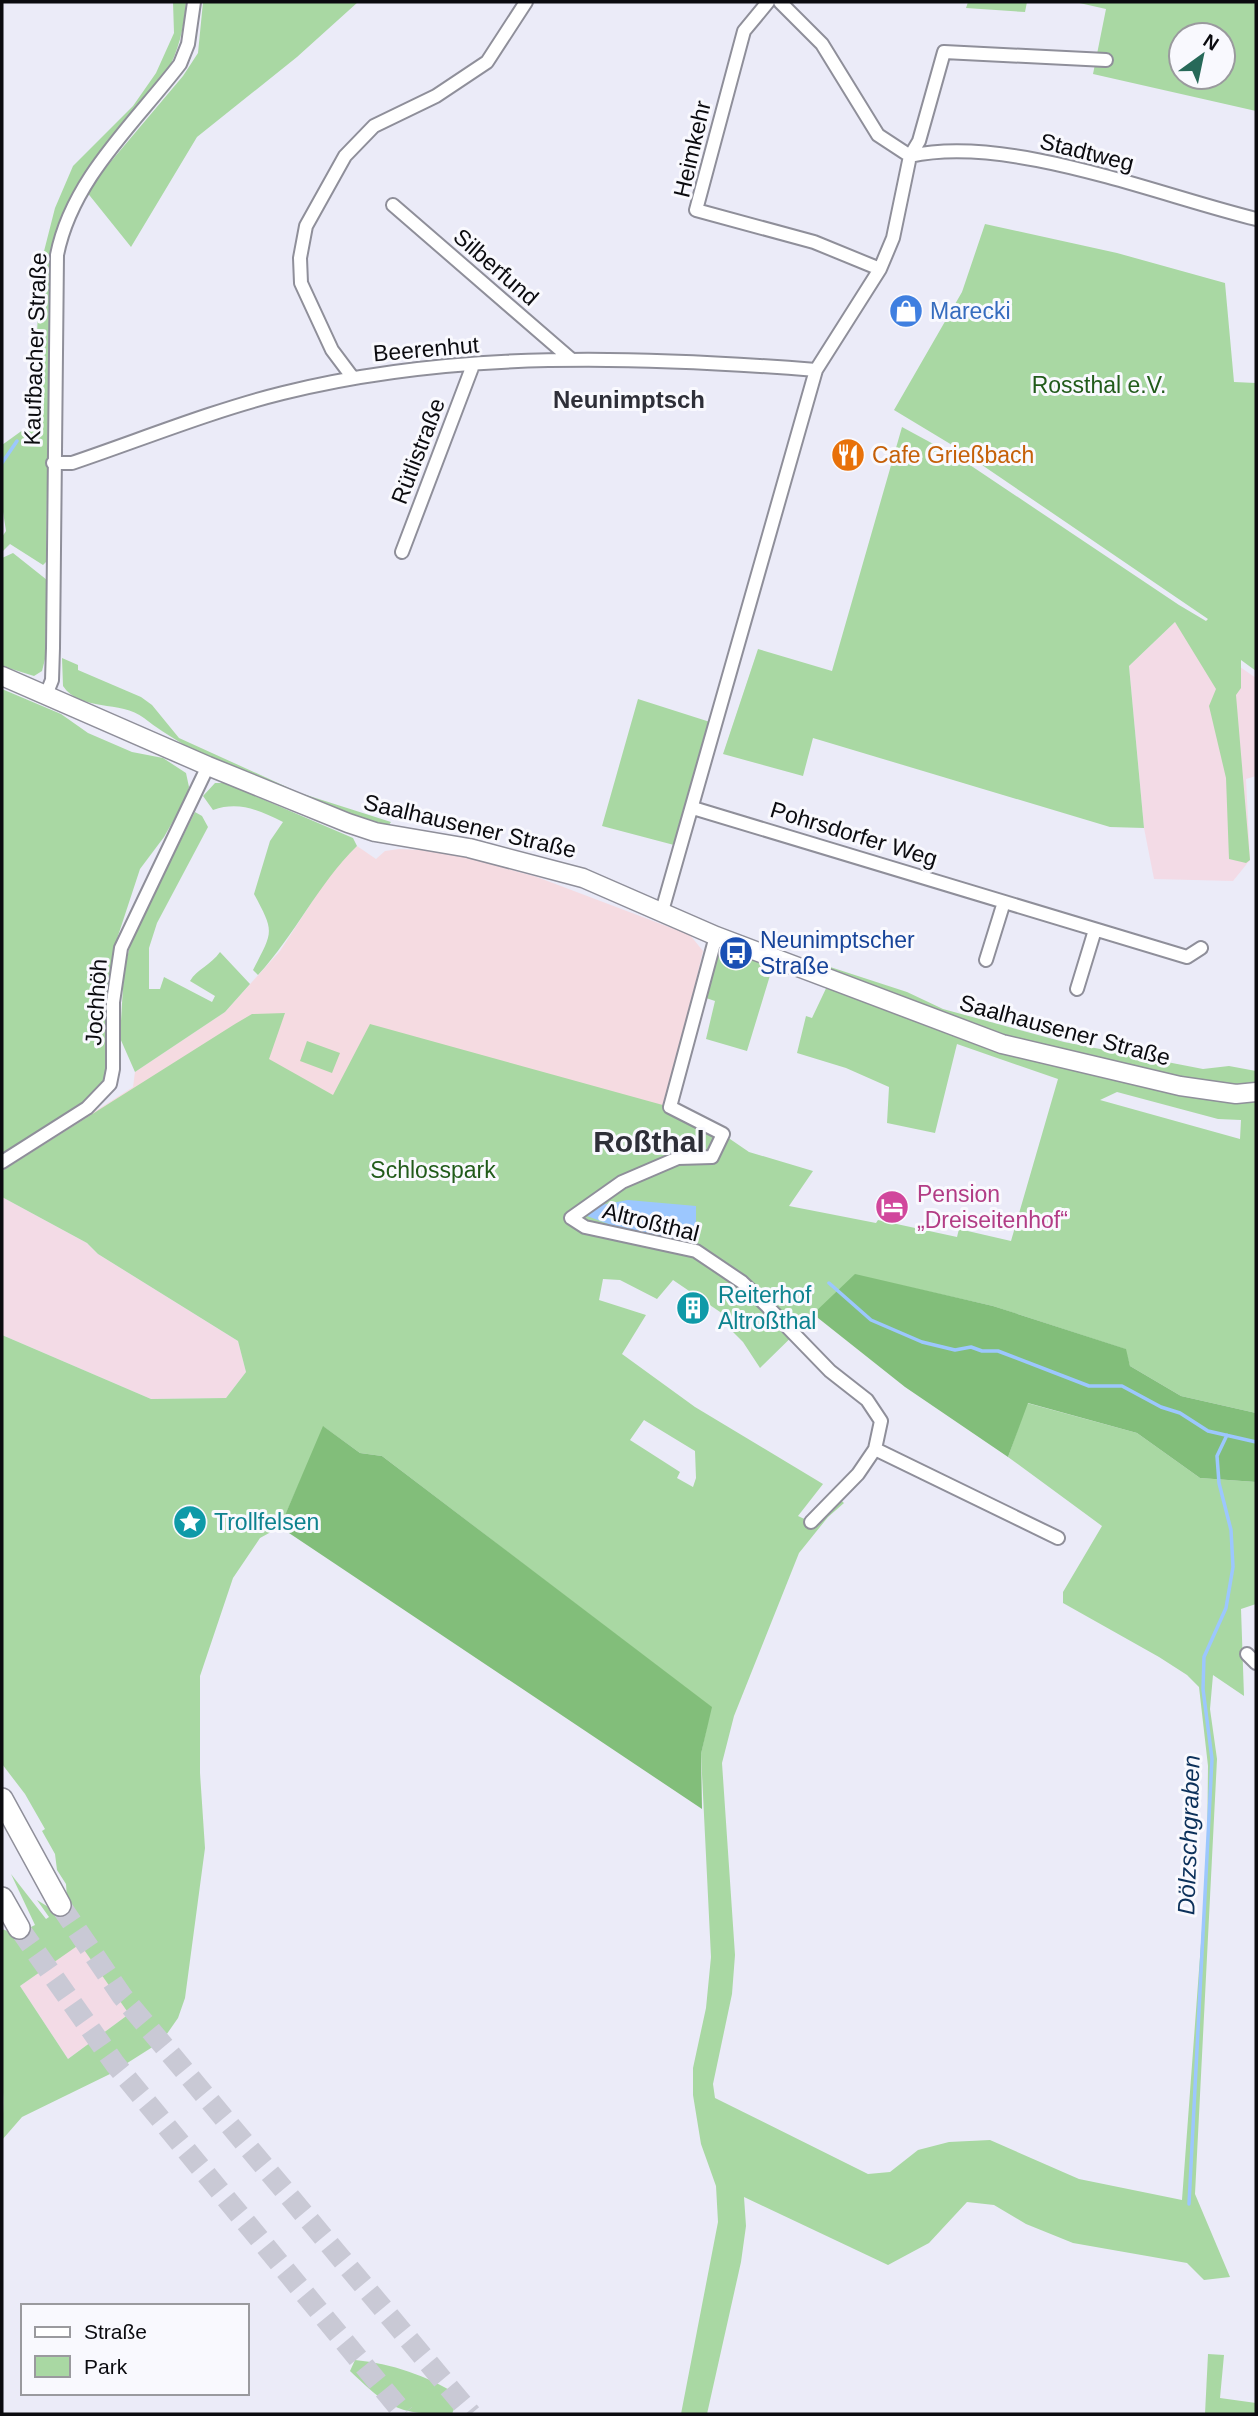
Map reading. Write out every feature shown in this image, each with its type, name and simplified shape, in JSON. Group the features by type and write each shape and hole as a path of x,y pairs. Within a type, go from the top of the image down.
{"highway":[{"path":"2,1799 60,1905"},
{"path":"2,1898 19,1928"}],"street":[{"name":"Kaufbacher Straße","path":"46,695 52,680 57,255 61,234 79,191 180,64 188,44 194,2"},
{"path":"353,378 332,350 301,283 300,258 306,226 345,156 374,126 436,96 487,62 526,2"},
{"name":"Heimkehr","path":"768,2 744,31 696,210 814,242 880,270"},
{"path":"780,2 821,44 878,135 910,156"},
{"path":"662,911 817,370 880,270 901,205 910,156 919,141 944,52 1106,60"},
{"name":"Stadtweg","path":"910,156 928,152 972,151 1031,160 1254,218"},
{"name":"Silberfund","path":"393,205 572,360"},
{"name":"Beerenhut","path":"53,463 72,463 281,393 413,369 572,360 706,361 817,370"},
{"name":"Rütlistraße","path":"402,552 473,365"},
{"name":"Saalhausener Straße","path":"2,676 208,766 375,832 529,862 583,878 716,936 1002,1044 1180,1086 1236,1094 1256,1092"},
{"name":"Jochhöh","path":"2,1162 87,1108 110,1084 113,1069 113,1002 121,948 208,766"},
{"name":"Pohrsdorfer Weg","path":"693,808 1187,957 1201,948"},
{"path":"986,960 1004,902"},
{"path":"1077,989 1095,930"},
{"name":"Altroßthal","path":"716,936 670,1107 723,1134 712,1157 678,1158 622,1182 571,1218 585,1227 696,1251 742,1282 830,1371 867,1400 881,1421 875,1449"},
{"path":"811,1522 858,1474 875,1449 1058,1538"}],"shaded area":[{"path":"1175,622 1256,678 1256,776 1246,779 1250,860 1233,881 1154,879 1144,828 1129,666"},
{"path":"357,846 376,859 385,851 399,849 444,851 537,877 690,935 703,951 663,1121 2,1171 133,1087 135,1072 225,1012 280,951 334,868"},
{"path":"2,1197 87,1243 98,1254 238,1341 246,1372 226,1398 151,1399 2,1335"},
{"path":"80,1943 129,2014 68,2059 20,1986"}],"green space":[{"path":"173,2 186,2 180,39 171,65 111,138 80,182 57,232 50,261 46,562 43,565 10,544 2,552 2,537 6,531 2,505 2,445 27,427 34,400 40,267 55,208 73,166 133,106 156,73 174,33"},
{"path":"203,2 358,2 297,57 197,137 131,247 86,191 183,76 198,53"},
{"path":"968,2 1027,2 1025,12 966,8"},
{"path":"1075,2 1256,2 1256,111 1168,91 1237,91 1237,21 1167,21 1167,91 1093,74 1106,9"},
{"name":"Rossthal e.V.","path":"985,224 1117,253 1225,283 1234,382 1256,383 1256,671 1241,660 1241,688 1236,695 1250,860 1246,863 1229,859 1226,778 1209,706 1216,689 1175,622 1129,666 1144,828 1110,827 813,738 803,776 723,754 758,649 832,671 902,427 961,459 1179,605 1206,621 1208,619 957,448 894,410 962,292"},
{"path":"13,553 47,580 45,659 42,671 34,676 2,666 2,558"},
{"path":"62,658 78,665 78,670 141,697 152,705 179,738 300,793 391,822 389,825 375,824 255,778 196,751 135,713 80,699 70,694 63,686"},
{"path":"2,689 61,714 88,733 132,752 163,758 186,773 189,787 185,800 164,837 140,869 114,948 107,1090 2,1162"},
{"path":"638,699 710,722 674,845 602,826"},
{"path":"215,783 225,783 353,838 357,846 330,877 258,975 253,970 265,947 269,932 266,917 254,894 270,841 283,822 249,808 232,806 213,810 203,796"},
{"path":"195,812 202,816 208,827 157,923 149,948 149,989 160,989 164,977 212,1002 215,996 190,981 220,952 250,984 225,1012 135,1072 120,1038 124,970 132,938"},
{"path":"716,936 775,959 747,1051 706,1039 715,1001 700,996"},
{"name":"Schlosspark","path":"821,964 907,992 943,1009 1064,1042 1203,1069 1229,1066 1256,1071 1256,1413 1181,1396 1130,1366 1125,1349 993,1306 855,1275 760,1368 743,1342 724,1323 726,1316 673,1280 657,1299 620,1280 603,1279 599,1300 646,1315 622,1354 695,1407 823,1484 798,1516 811,1522 836,1496 844,1503 828,1517 799,1553 734,1716 722,1763 735,1955 732,1994 713,2084 715,2098 868,2174 890,2172 918,2150 949,2142 990,2140 1079,2179 1182,2200 1207,1862 1208,1766 1199,1687 1187,1675 1159,1657 1063,1603 1063,1592 1102,1526 1008,1457 1027,1403 1137,1433 1200,1478 1256,1482 1256,1604 1241,1609 1244,1696 1213,1675 1210,1709 1217,1759 1195,2194 1230,2277 1204,2280 1187,2263 1073,2243 1026,2224 994,2205 967,2202 929,2243 888,2265 744,2197 746,2226 741,2262 707,2414 681,2414 718,2222 716,2186 701,2144 693,2095 693,2068 706,2008 711,1957 701,1754 711,1707 382,1456 360,1453 324,1427 280,1527 260,1538 233,1578 200,1676 200,1773 205,1848 185,1998 178,2018 162,2041 110,2074 22,2117 2,2140 2,1929 13,1933 26,1917 31,1927 35,1925 11,1874 46,1919 49,1917 37,1900 50,1908 67,1899 66,1884 57,1870 55,1854 42,1831 45,1829 25,1794 2,1764 2,1335 151,1399 226,1398 246,1372 238,1341 98,1254 87,1243 2,1197 2,1171 252,1014 285,1013 269,1059 333,1095 370,1024 670,1107 711,1126 749,1152 813,1171 789,1206 876,1223 878,1220 957,1237 959,1229 1011,1241 1058,1079 957,1044 935,1133 887,1123 889,1087 846,1068 797,1053 806,1016 812,1018 830,980","holes":["1117,1092 1218,1119 1241,1120 1240,1139 1100,1100","644,1420 695,1451 696,1478 693,1487 677,1478 680,1472 630,1440","80,1944 129,2014 68,2059 20,1986"]},
{"path":"307,1041 340,1053 332,1073 300,1061"},
{"path":"855,1274 993,1306 1126,1349 1130,1366 1181,1396 1256,1413 1256,1482 1200,1478 1137,1433 1028,1403 1008,1457 905,1387 813,1314"},
{"path":"323,1426 360,1453 382,1456 712,1707 701,1754 702,1809 280,1527"},
{"path":"1208,2354 1224,2355 1220,2398 1256,2403 1256,2414 1205,2414"},
{"path":"355,2360 409,2372 447,2389 459,2396 452,2414 418,2413 395,2407 375,2394 350,2371"}],"water":[{"path":"628,1200 696,1206 696,1245 635,1234 587,1216 595,1206"}],"waterway":[{"path":"2,463 17,441"},
{"path":"829,1283 871,1320 922,1342 955,1350 971,1347 982,1351 998,1351 1089,1386 1122,1386 1161,1407 1180,1413 1208,1431 1256,1442"},
{"name":"Dölzschgraben","path":"1189,2204 1212,1759 1203,1689 1204,1657 1226,1608 1233,1567 1231,1530 1219,1483 1217,1456 1227,1435"}],"tunnel":[{"path":"60,1905 122,1996 471,2414"},
{"path":"19,1928 115,2064 404,2414"}],"place":[{"name":"Marecki","path":"906,311"},
{"name":"Cafe Grießbach","path":"848,455"},
{"name":"Neunimptscher Straße","path":"736,953"},
{"name":"Pension „Dreiseitenhof“","path":"892,1207"},
{"name":"Reiterhof Altroßthal","path":"693,1308"},
{"name":"Trollfelsen","path":"190,1522"}],"district":[{"name":"Neunimptsch","path":"629,400"},
{"name":"Roßthal","path":"649,1142"}]}
